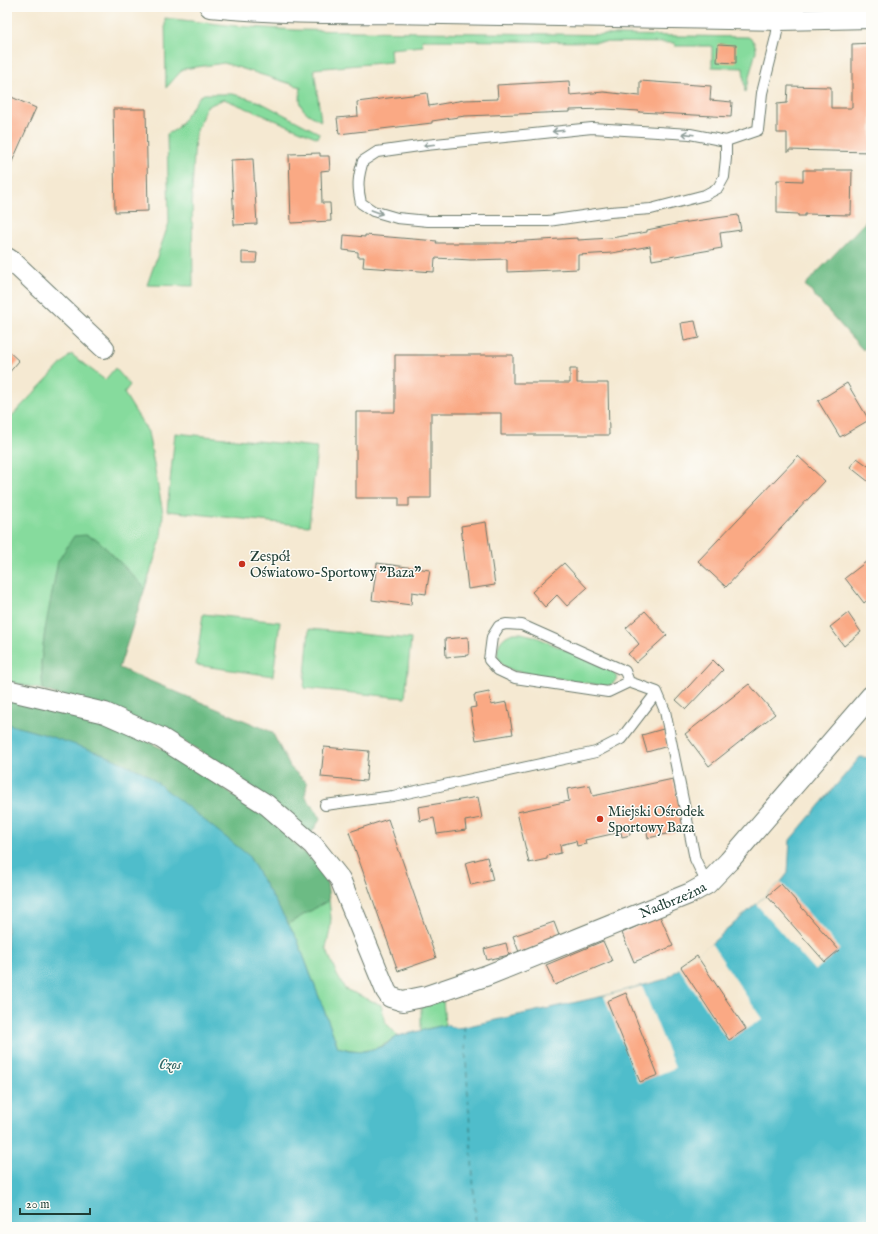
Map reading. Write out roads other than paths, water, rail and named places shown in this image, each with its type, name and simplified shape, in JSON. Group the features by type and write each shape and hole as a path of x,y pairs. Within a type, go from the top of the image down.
{"street":[{"path":"210,7 332,14 394,13 779,20 871,18"},
{"path":"7,258 104,348"},
{"name":"Nadbrzeżna","path":"7,690 105,713 112,716 161,738 267,805 313,845 340,879 386,991 390,997 404,1001 428,996 488,975 692,893 707,884 729,861 871,696"}],"lane":[{"path":"726,141 724,178 718,188 705,195 651,209 610,212 548,221 428,221 397,218 373,211 361,203 358,191 358,178 363,161 377,152 426,145 592,128 690,134 726,141 758,130 762,93 779,20"},
{"path":"629,682 625,671 522,625 506,624 499,626 492,637 489,660 498,670 514,678 608,692 629,682 657,692 665,711 695,859 707,884"},
{"path":"325,805 393,796 596,752 621,738 657,692"}],"water":[{"name":"Czos","path":"7,724 103,754 145,773 248,855 297,939 338,1047 349,1050 365,1051 384,1046 398,1036 445,1025 457,1028 464,1027 604,996 666,979 712,943 781,882 788,873 790,840 860,757 871,758 871,1227 7,1227"}],"place":[{"name":"Zespół Oświatowo-Sportowy \"Baza\"","path":"242,564"},
{"name":"Miejski Ośrodek Sportowy Baza","path":"600,819"}]}
